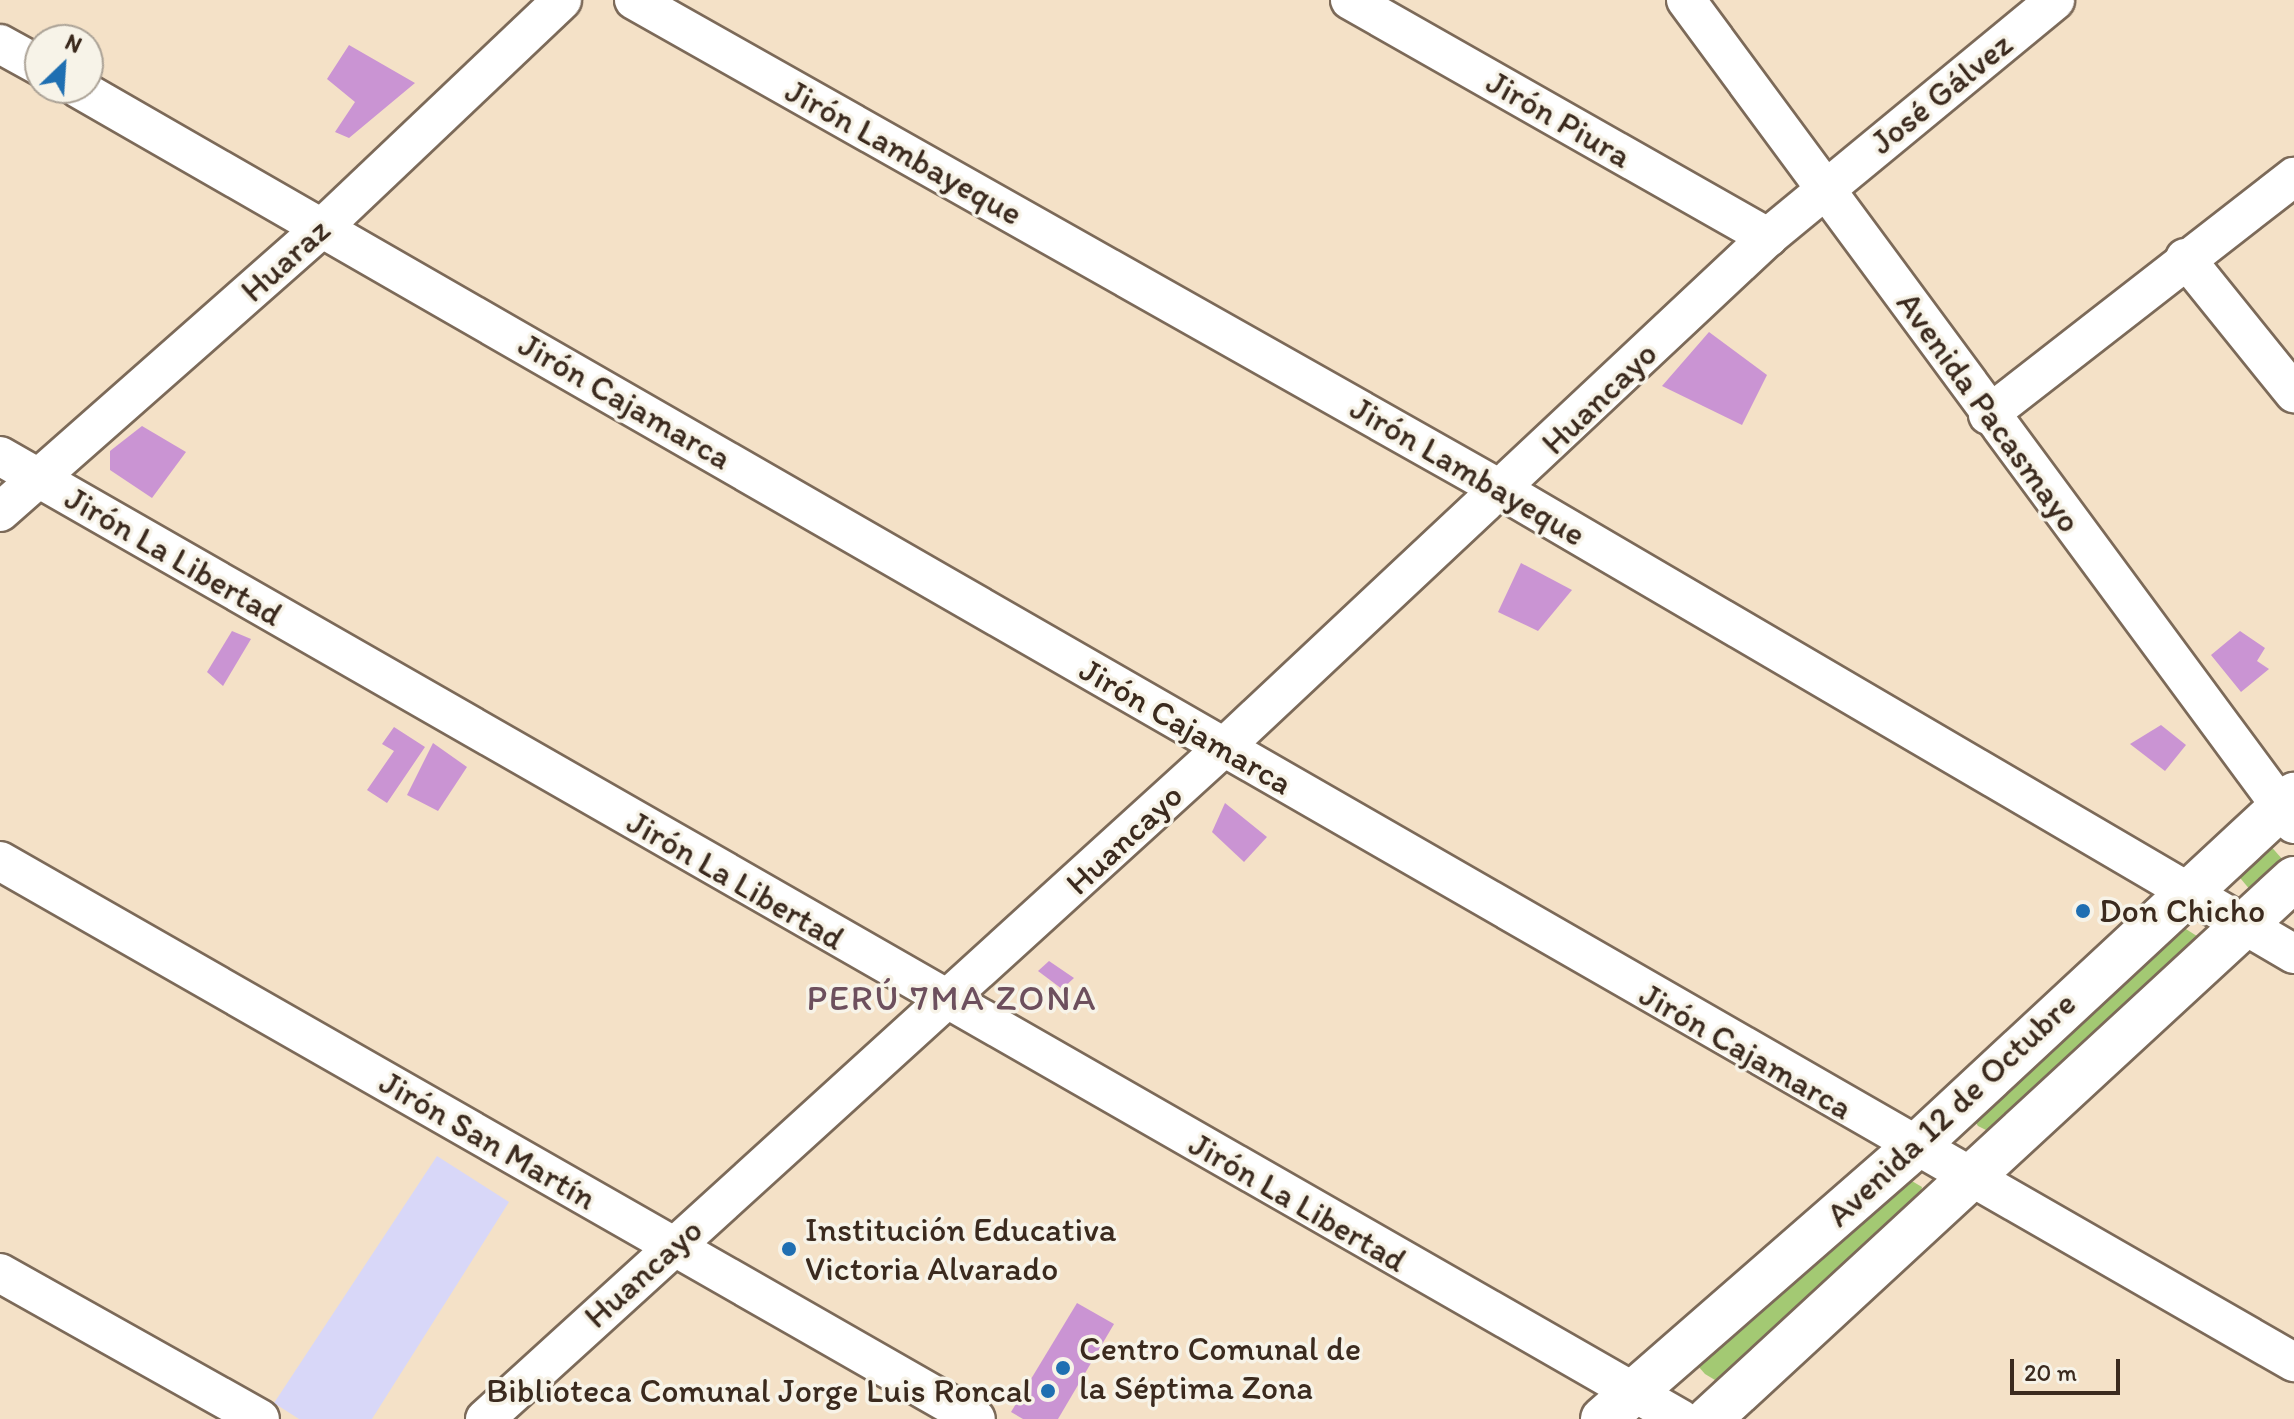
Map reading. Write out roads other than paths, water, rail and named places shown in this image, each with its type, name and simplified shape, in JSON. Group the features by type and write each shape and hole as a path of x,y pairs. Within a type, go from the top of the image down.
{"main road":[{"name":"Avenida 12 de Octubre","path":"1618,1406 1914,1148 2187,890 2289,808"},
{"name":"Avenida 12 de Octubre","path":"1709,1419 1974,1181 2294,879"}],"street":[{"name":"Huaraz","path":"0,512 324,226 562,0"},
{"name":"Jirón Lambayeque","path":"634,0 1502,490 2294,954"},
{"name":"Jirón Piura","path":"1350,0 1768,237"},
{"name":"Avenida Pacasmayo","path":"1686,0 1827,186 1988,415 2289,808"},
{"name":"José Gálvez","path":"1827,186 2055,0"},
{"path":"0,44 24,57"},
{"name":"Jirón Cajamarca","path":"104,103 324,226 1914,1148 2294,1362"},
{"path":"1988,415 2185,258 2294,177"},
{"name":"Huancayo","path":"485,1419 672,1245 948,1002 1502,490 1768,237 1827,186"},
{"path":"2185,258 2294,393"},
{"name":"Jirón La Libertad","path":"0,456 948,1002 1618,1406 1681,1419"},
{"name":"Jirón San Martín","path":"0,861 976,1419"},
{"path":"0,1273 260,1419"}],"place":[{"name":"Don Chicho","path":"2083,911"},
{"name":"Institución Educativa Victoria Alvarado","path":"789,1249"},
{"name":"Centro Comunal de la Séptima Zona","path":"1063,1368"},
{"name":"Biblioteca Comunal Jorge Luis Roncal","path":"1048,1391"}],"district":[{"name":"PERÚ 7MA ZONA","path":"952,998"}]}
